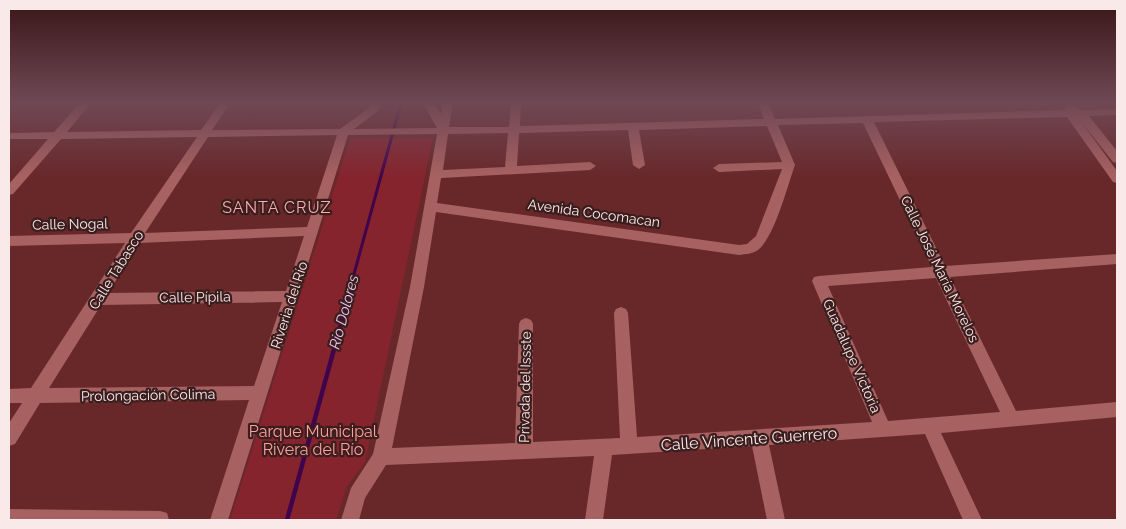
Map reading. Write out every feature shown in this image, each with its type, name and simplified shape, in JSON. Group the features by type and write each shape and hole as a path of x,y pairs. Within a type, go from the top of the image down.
{"street":[{"path":"9,191 64,128"},
{"name":"Calle Tabasco","path":"9,438 135,238 209,128"},
{"path":"344,131 349,128"},
{"path":"9,136 582,128"},
{"path":"633,128 639,165"},
{"path":"719,168 789,165 774,128"},
{"name":"Calle José María Morelos","path":"871,128 1012,420"},
{"path":"1084,128 1117,178"},
{"path":"1089,128 1117,159"},
{"path":"350,520 357,494 381,457 432,207 443,130"},
{"path":"512,170 513,130"},
{"name":"Riveria del Río","path":"219,520 344,131"},
{"name":"Avenida Cocomacan","path":"432,207 740,250 751,248 762,238 789,165"},
{"path":"437,174 590,166"},
{"name":"Calle Nogal","path":"9,241 312,231"},
{"path":"942,272 1117,259"},
{"name":"Guadalupe Victoria","path":"884,430 819,281 942,272"},
{"name":"Calle Pípila","path":"97,299 292,296"},
{"path":"621,313 629,446"},
{"name":"Privada del Issste","path":"524,452 526,324"},
{"name":"Prolongación Colima","path":"9,396 260,393"},
{"name":"Calle Vincente Guerrero","path":"381,457 524,452 759,439 930,427 1117,410"},
{"path":"930,427 973,520"},
{"path":"759,439 776,520"},
{"path":"594,520 604,447"},
{"path":"9,518 160,520"}],"green space":[{"name":"Parque Municipal Rivera del Río","path":"350,138 433,138 365,462 347,486 336,520 230,520"}],"waterway":[{"name":"Río Dolores","path":"351,285 394,128"},
{"name":"Río Dolores","path":"287,520 352,284"}],"district":[{"name":"SANTA CRUZ","path":"277,207"}]}
